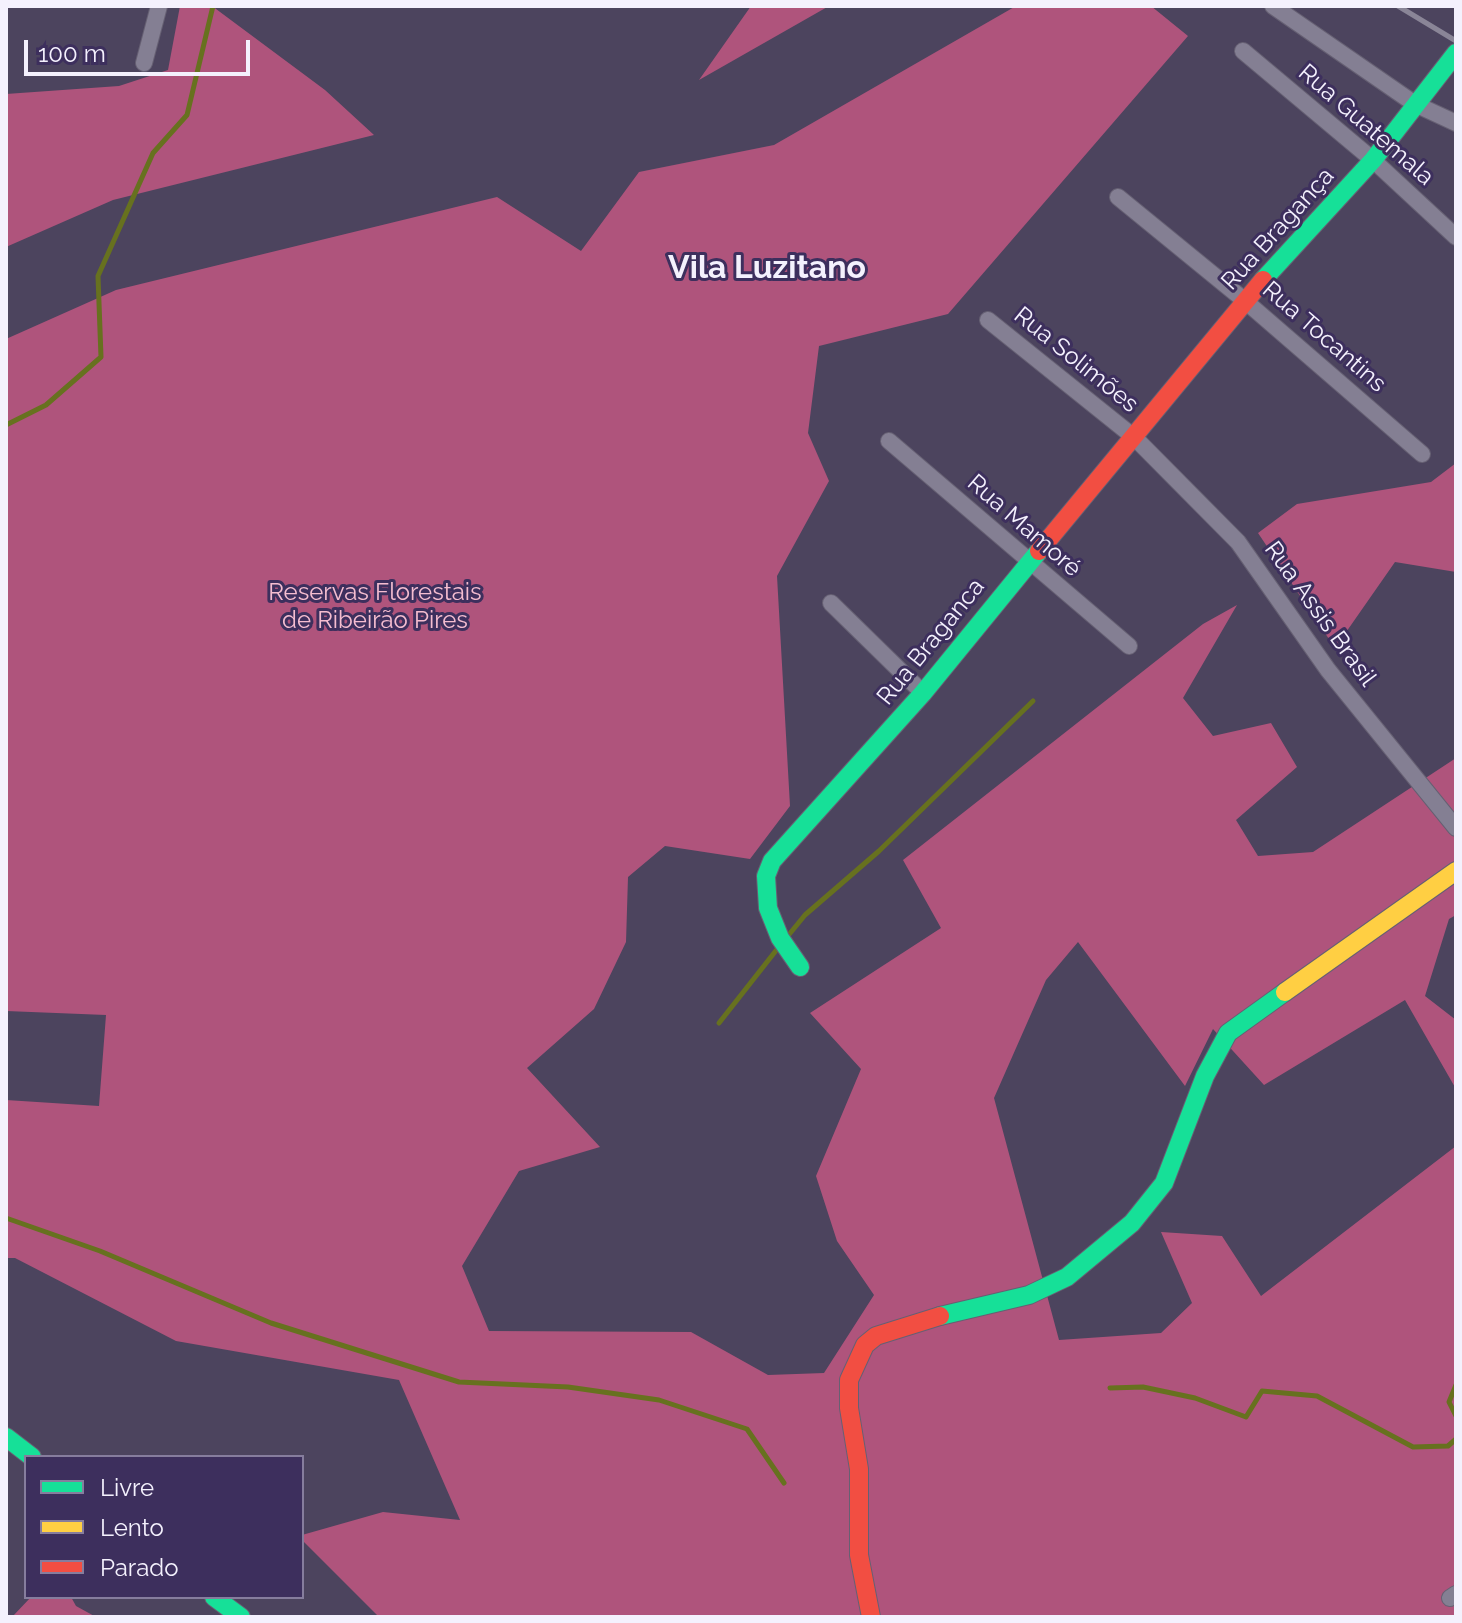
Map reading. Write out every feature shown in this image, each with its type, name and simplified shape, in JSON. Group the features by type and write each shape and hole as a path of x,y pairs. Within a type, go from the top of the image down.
{"main road":[{"name":"Rua Bragança","path":"1135,438 1244,300 1373,160 1456,53"},
{"name":"Rua Braganca","path":"800,967 784,944 768,908 766,876 787,842 923,693 1026,562 1135,438"},
{"path":"871,1617 859,1555 859,1469 849,1408 849,1380 865,1345 876,1336 935,1317 1029,1295 1067,1277 1132,1223 1164,1183 1205,1076 1228,1033 1456,871"},
{"path":"6,1437 29,1455"},
{"path":"217,1599 241,1617"}],"street":[{"path":"144,63 159,6"},
{"path":"1273,6 1415,104 1456,123"},
{"name":"Rua Guatemala","path":"1243,51 1373,160 1456,237"},
{"name":"Rua Tocantins","path":"1118,197 1244,300 1422,454"},
{"name":"Rua Solimões","path":"988,320 1135,438"},
{"name":"Rua Assis Brasil","path":"1135,438 1238,542 1328,670 1456,828"},
{"name":"Rua Mamoré","path":"889,441 1026,562 1129,646"},
{"path":"831,603 923,693"}],"green space":[{"path":"180,6 212,6 325,90 374,135 113,200 6,247 6,94 119,86 168,70"},
{"path":"751,6 829,6 699,80"},
{"name":"Reservas Florestais de Ribeirão Pires","path":"1016,6 1151,6 1188,36 948,314 819,346 808,433 829,481 777,576 790,806 750,859 665,846 628,877 626,942 594,1009 527,1068 600,1147 519,1171 462,1266 489,1331 691,1332 768,1375 824,1373 874,1295 837,1241 816,1176 861,1069 810,1013 941,928 903,860 1203,624 1237,605 1183,698 1213,736 1271,723 1297,767 1236,820 1258,856 1313,852 1456,758 1456,915 1449,919 1425,996 1456,1020 1456,1089 1405,1000 1264,1085 1213,1029 1185,1086 1078,942 1046,980 994,1098 1059,1340 1161,1333 1192,1303 1161,1232 1222,1236 1261,1296 1456,1146 1456,1617 379,1617 304,1542 304,1534 383,1512 460,1520 399,1380 176,1341 15,1258 6,1258 6,1100 99,1106 106,1015 6,1011 6,339 116,290 497,197 581,251 639,172 774,145"},
{"path":"1456,463 1456,572 1395,562 1335,648 1258,533 1297,504 1431,482"},
{"path":"29,1599 72,1599 76,1606 96,1617 6,1617 13,1616"}],"waterway":[{"path":"6,425 46,405 101,357 98,276 153,153 187,115 213,6"},
{"path":"787,937 805,915 879,851 1033,701"},
{"path":"719,1023 778,948"},
{"path":"6,1218 100,1251 271,1323 459,1382 568,1387 659,1400 747,1429 784,1483"},
{"path":"1456,1385 1449,1402 1456,1416"},
{"path":"1110,1388 1143,1387 1195,1398 1246,1417 1262,1391 1317,1396 1413,1447 1448,1446 1456,1439"}],"railway":[{"path":"1398,6 1456,41"}],"traffic: fast":[{"path":"1263,280 1373,160 1456,53"},
{"path":"800,967 780,938 768,908 766,876 772,861 923,693 1039,551"},
{"path":"940,1316 1029,1295 1067,1277 1132,1223 1164,1183 1205,1076 1228,1033 1285,992"},
{"path":"6,1437 29,1455"},
{"path":"217,1599 241,1617"}],"traffic: slow":[{"path":"1285,992 1456,871"}],"traffic: jam":[{"path":"1039,551 1263,280"},
{"path":"871,1617 859,1555 859,1469 849,1408 849,1380 865,1345 876,1336 940,1316"}],"district":[{"name":"Vila Luzitano","path":"767,268"}]}
